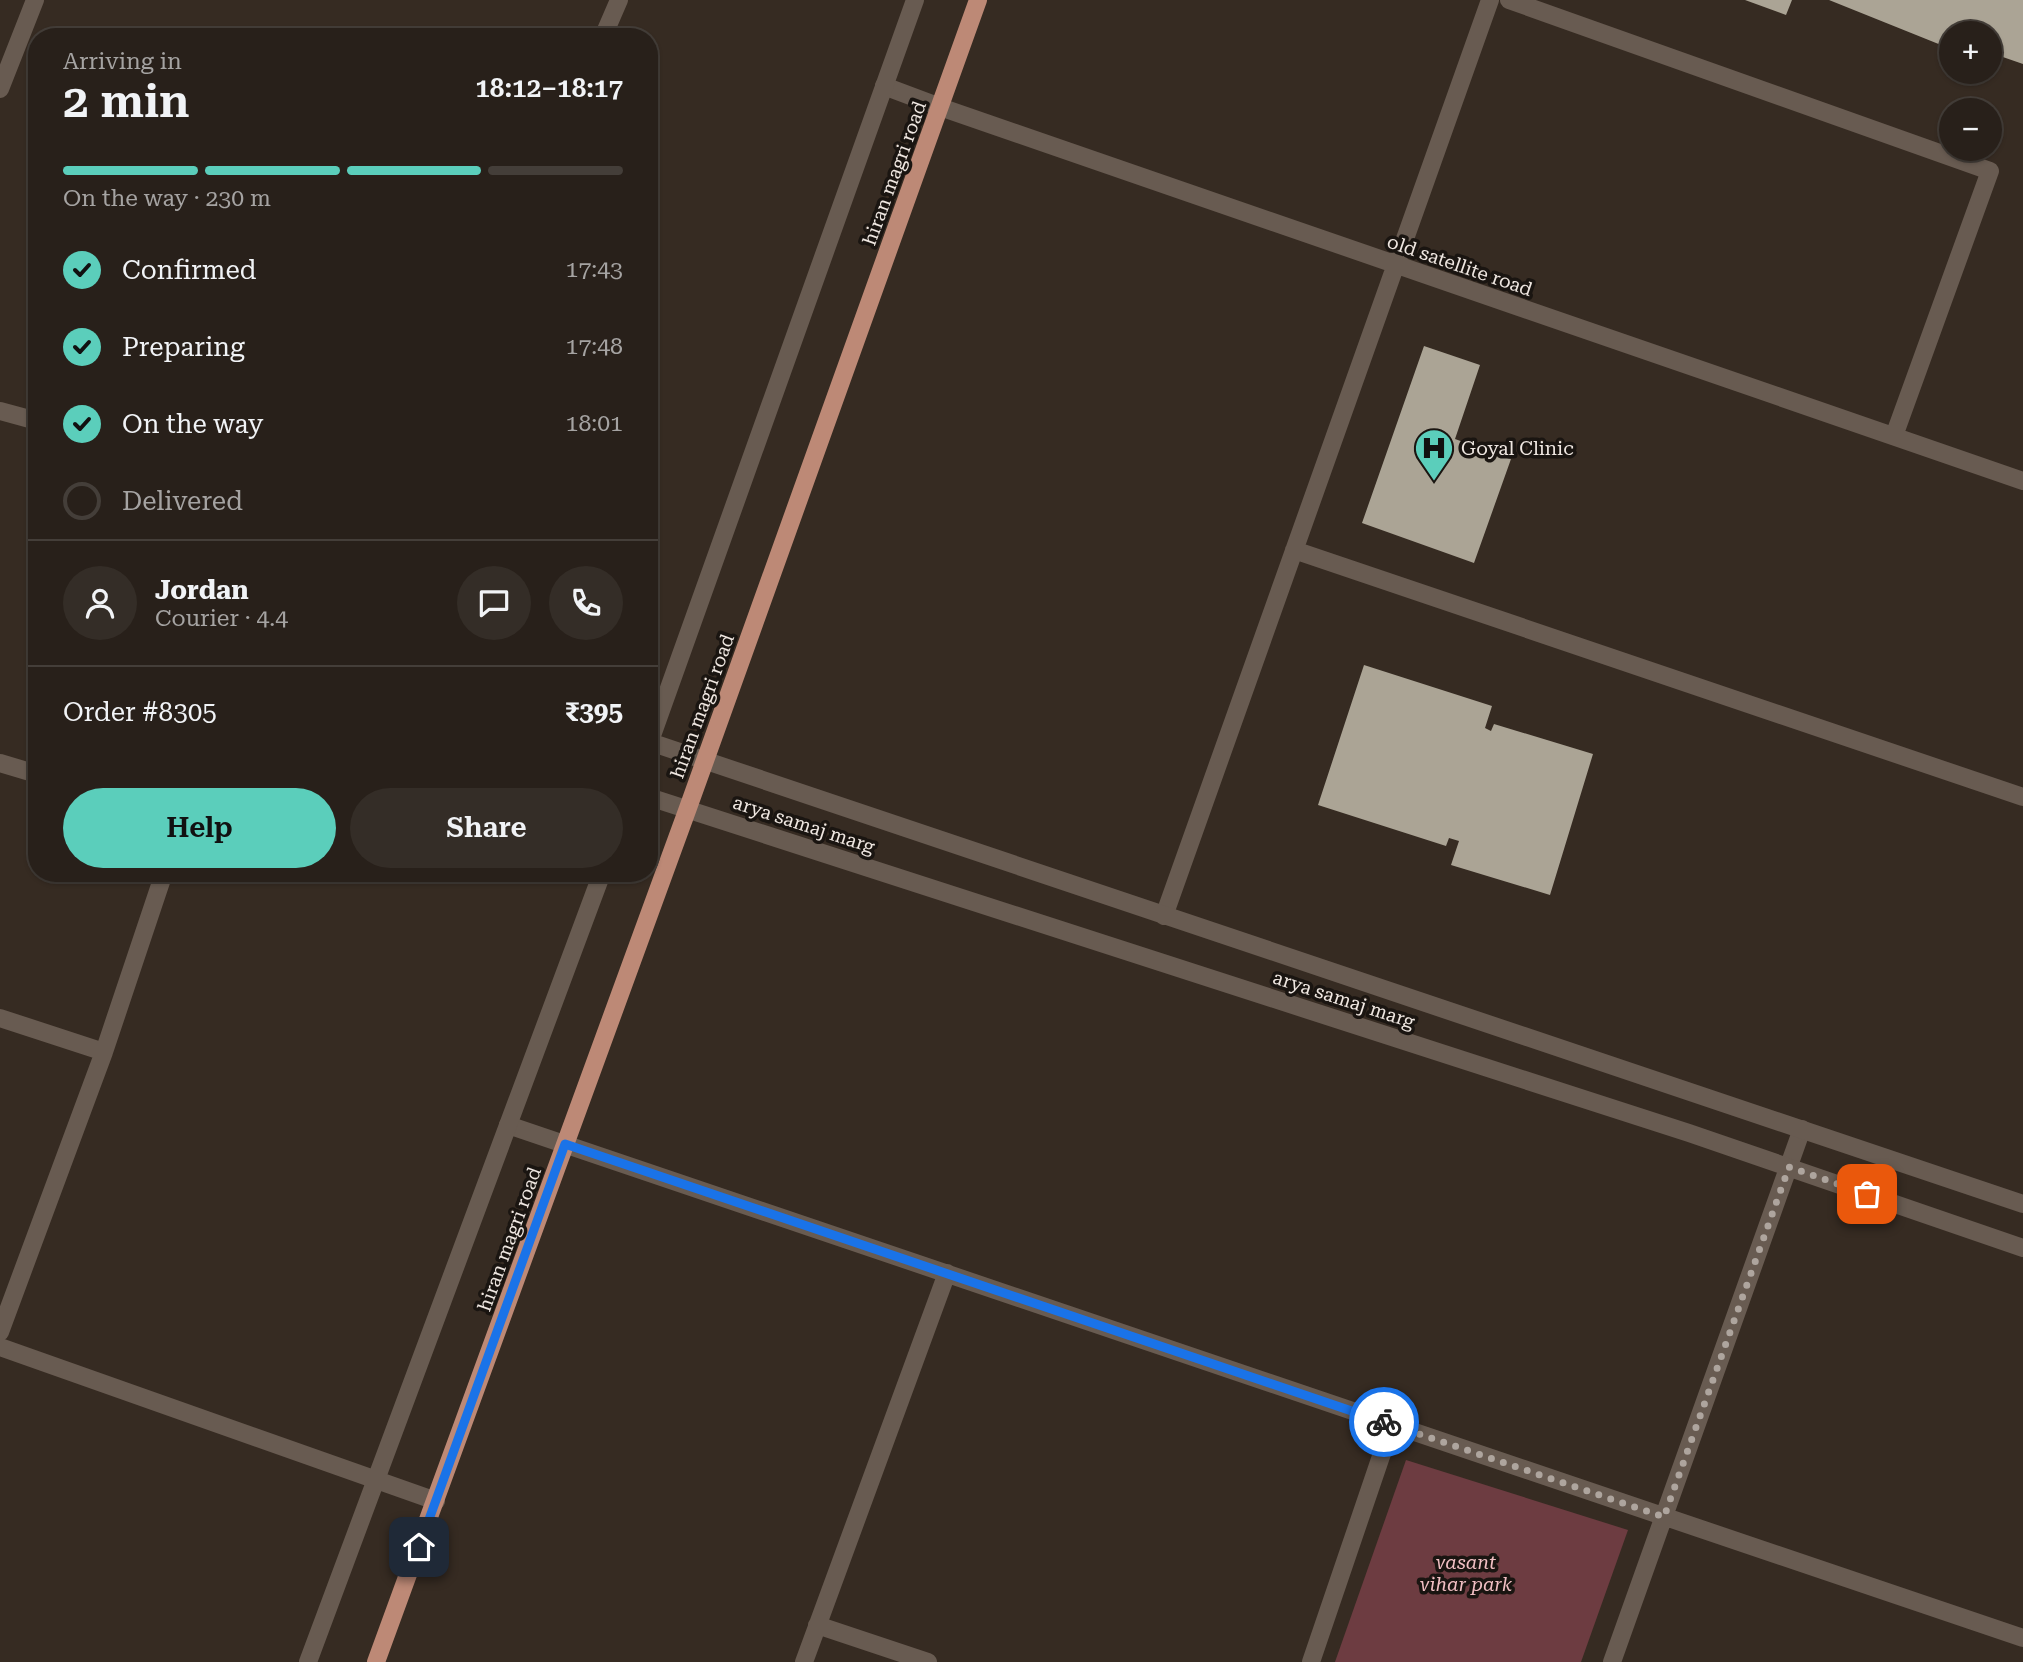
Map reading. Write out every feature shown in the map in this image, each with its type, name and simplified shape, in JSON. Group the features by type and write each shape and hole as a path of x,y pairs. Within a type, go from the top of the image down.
{"main road":[{"name":"hiran magri road","path":"376,1662 688,808 978,0"}],"street":[{"path":"0,89 35,0"},
{"path":"607,28 619,0"},
{"path":"658,721 915,0"},
{"path":"1164,916 1490,0"},
{"path":"1509,0 1990,171 1894,436"},
{"name":"old satellite road","path":"884,86 2023,481"},
{"path":"0,411 28,419"},
{"path":"1294,550 2023,797"},
{"path":"658,746 2023,1204"},
{"path":"0,763 28,771"},
{"name":"arya samaj marg","path":"658,799 1789,1167 2023,1248"},
{"path":"0,1332 104,1052 161,882"},
{"path":"308,1662 599,882"},
{"path":"0,1018 104,1052"},
{"path":"508,1125 2023,1637"},
{"path":"1612,1662 1802,1129"},
{"path":"804,1662 947,1273"},
{"path":"0,1347 436,1501"},
{"path":"1311,1662 1392,1424"},
{"path":"817,1625 928,1662"}],"green space":[{"name":"vasant vihar park","path":"1406,1460 1628,1530 1581,1662 1335,1662"}],"building":[{"path":"1745,0 1792,0 1786,15"},
{"path":"1829,0 2023,0 2023,64 2002,57 2002,21 1939,21 1939,44"},
{"path":"1424,346 1480,365 1455,439 1511,459 1474,563 1362,523"},
{"path":"1364,665 1492,706 1485,728 1491,731 1494,724 1593,754 1550,895 1451,865 1459,841 1449,838 1446,846 1318,805"}],"way so far":[{"path":"1384,1422 1664,1517 1789,1167 1867,1194"}],"place":[{"name":"Goyal Clinic","path":"1434,482"}],"route":[{"path":"419,1547 565,1144 1384,1422"}]}
